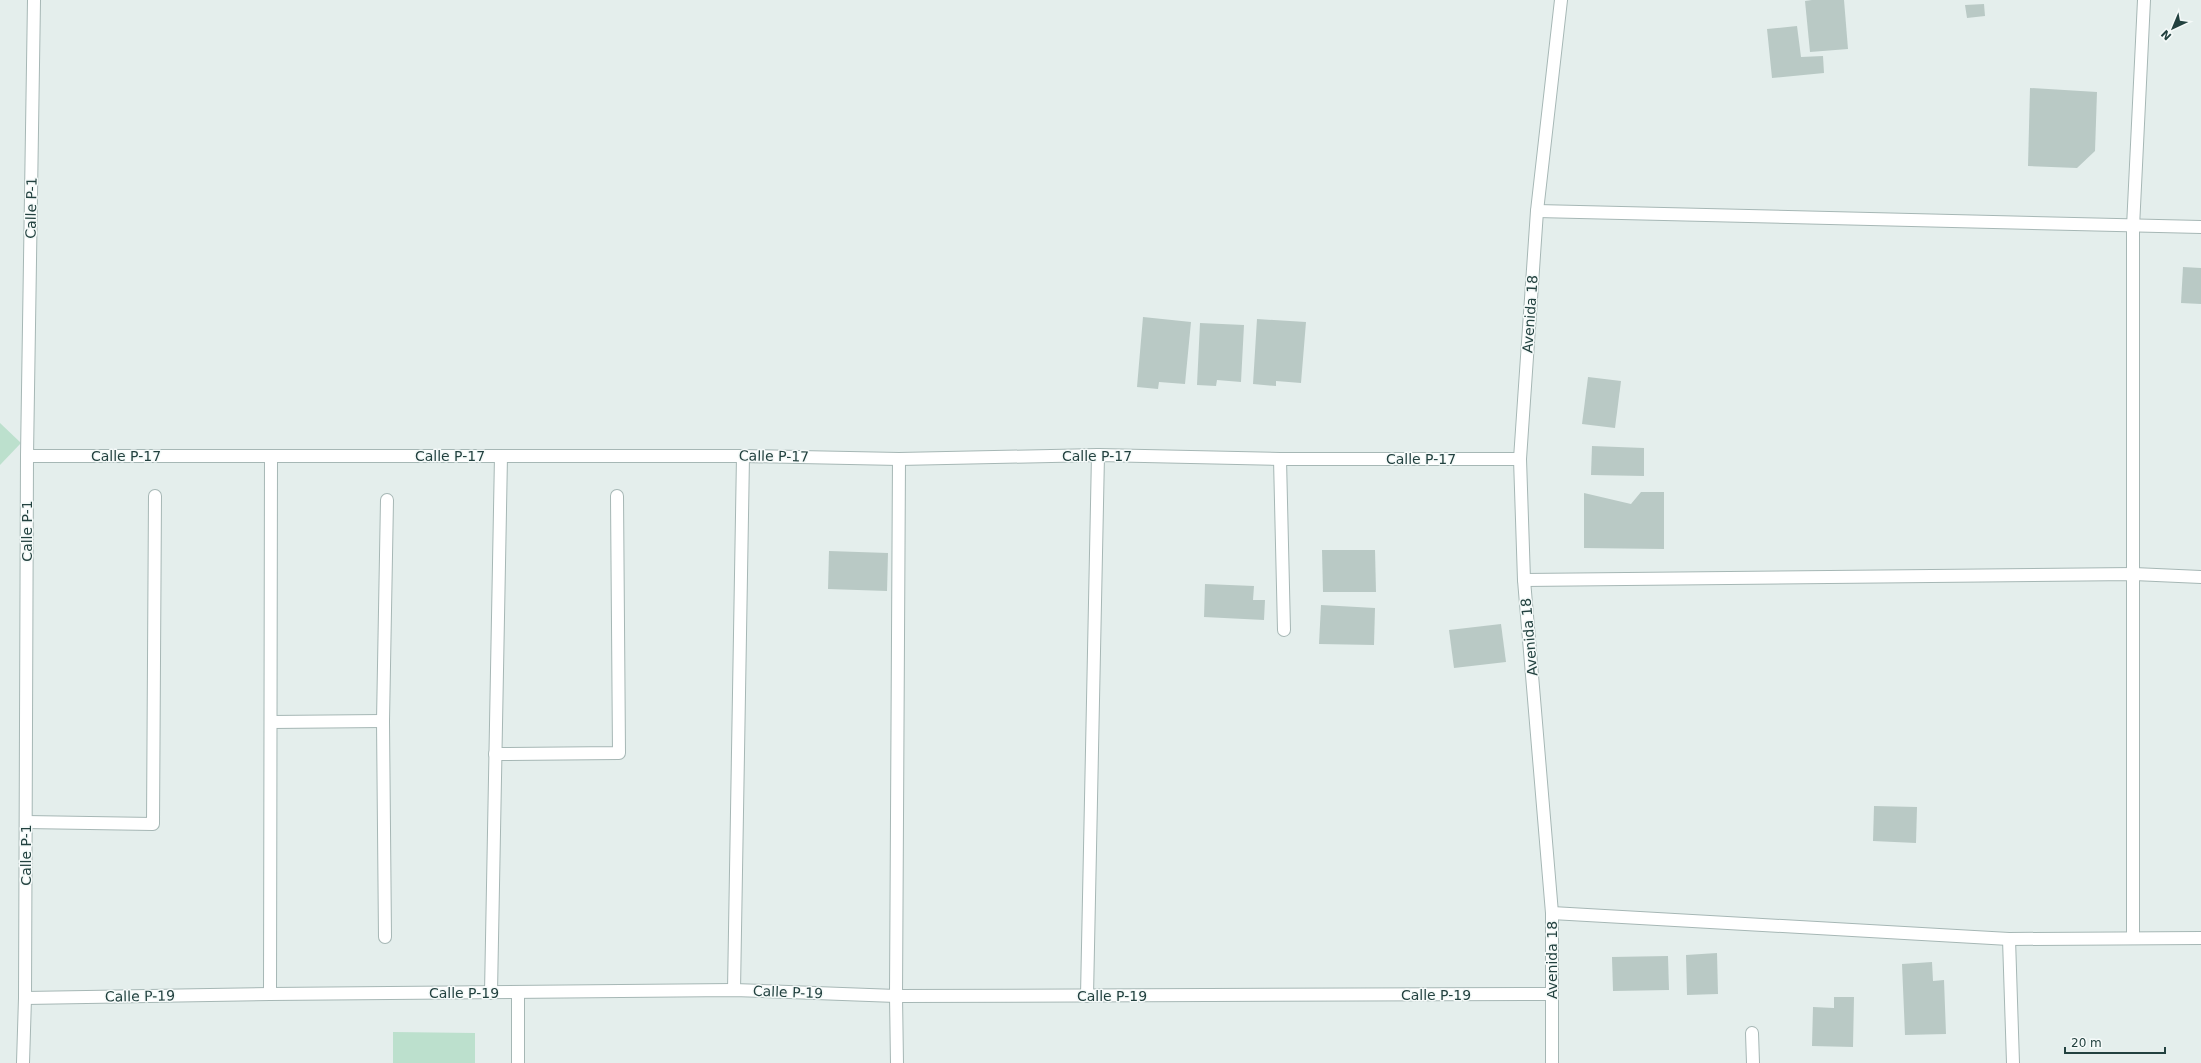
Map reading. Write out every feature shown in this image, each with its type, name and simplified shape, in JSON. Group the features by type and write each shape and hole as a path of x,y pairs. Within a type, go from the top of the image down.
{"street":[{"name":"Calle P-1","path":"23,1063 25,998 27,456 34,0"},
{"name":"Avenida 18","path":"1552,1063 1552,913 1524,580 1520,460 1538,211 1561,0"},
{"path":"2133,938 2133,226 2144,0"},
{"path":"1538,211 2201,227"},
{"name":"Calle P-17","path":"27,456 742,456 899,459 1098,455 1280,459 1520,460"},
{"path":"1087,996 1098,455"},
{"path":"270,994 271,456"},
{"path":"491,993 501,456"},
{"path":"734,990 742,456"},
{"path":"897,1063 896,996 899,459"},
{"path":"1280,459 1284,630"},
{"path":"26,822 153,824 155,496"},
{"path":"495,754 619,753 617,496"},
{"path":"385,937 383,720 386,500"},
{"path":"1524,580 2134,574 2201,577"},
{"path":"271,722 383,720"},
{"path":"1552,913 2008,939 2201,938"},
{"path":"2008,939 2013,1063"},
{"name":"Calle P-19","path":"25,998 270,994 734,990 896,996 1551,994"},
{"path":"518,993 518,1063"},
{"path":"1752,1033 1753,1063"}],"green space":[{"path":"0,423 21,443 0,465"},
{"path":"393,1032 475,1033 475,1063 393,1063"}],"building":[{"path":"1844,0 1848,49 1810,52 1805,1"},
{"path":"1984,4 1985,16 1967,18 1965,5"},
{"path":"1797,26 1801,57 1823,56 1824,73 1772,78 1767,29"},
{"path":"2030,88 2097,92 2095,151 2077,168 2028,166"},
{"path":"2183,267 2201,268 2201,304 2181,303"},
{"path":"1143,317 1191,322 1185,384 1159,382 1158,389 1137,387"},
{"path":"1257,319 1306,322 1301,383 1276,381 1276,386 1253,384"},
{"path":"1200,323 1244,325 1241,382 1217,380 1216,386 1197,385"},
{"path":"1588,377 1621,381 1615,428 1582,424"},
{"path":"1592,446 1644,448 1644,476 1591,475"},
{"path":"1641,492 1664,492 1664,549 1584,548 1584,493 1631,504"},
{"path":"1322,550 1375,550 1376,592 1323,592"},
{"path":"829,551 888,553 887,591 828,589"},
{"path":"1205,584 1254,586 1253,600 1265,600 1264,620 1204,617"},
{"path":"1321,605 1375,608 1374,645 1319,644"},
{"path":"1501,624 1506,662 1454,668 1449,630"},
{"path":"1874,806 1917,807 1916,843 1873,841"},
{"path":"1717,953 1718,994 1687,995 1686,955"},
{"path":"1668,956 1669,990 1613,991 1612,957"},
{"path":"1932,962 1933,981 1944,980 1946,1034 1905,1035 1902,964"},
{"path":"1834,997 1854,997 1853,1047 1812,1046 1813,1007 1834,1008"}]}
